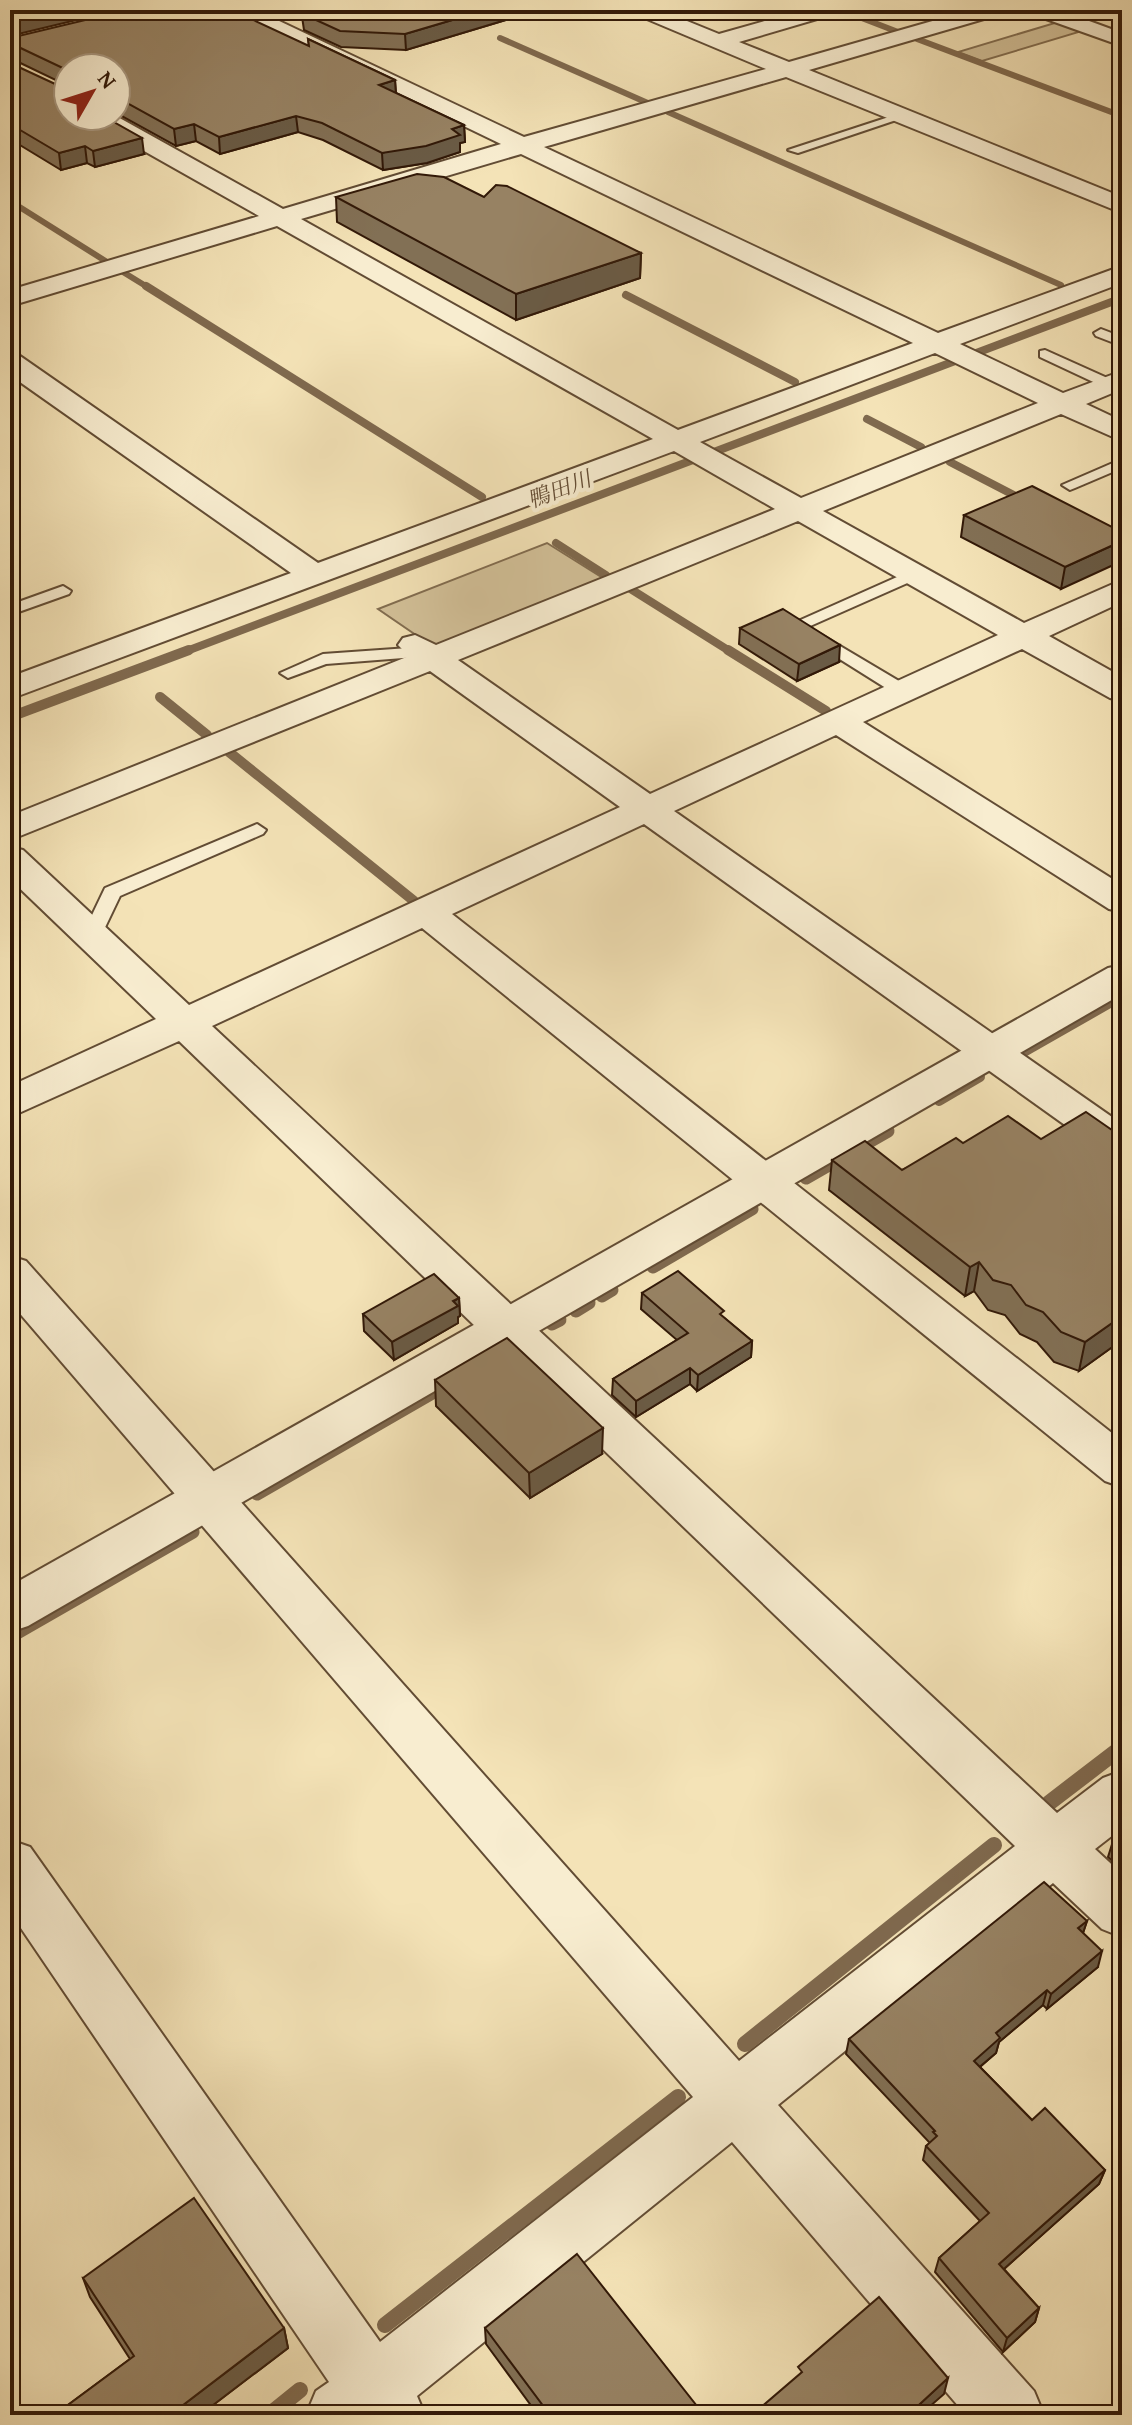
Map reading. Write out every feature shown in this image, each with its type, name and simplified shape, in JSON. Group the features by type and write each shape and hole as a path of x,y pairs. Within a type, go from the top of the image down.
{"street":[{"path":"239,10 1122,432"},
{"path":"718,41 827,10"},
{"path":"10,298 524,145 994,10"},
{"path":"1039,10 1122,40"},
{"path":"653,11 718,41 1122,206"},
{"path":"127,132 1122,691"},
{"path":"10,689 678,443 1122,274"},
{"path":"10,362 314,575"},
{"path":"10,829 420,649 800,509 1115,381"},
{"path":"10,1103 1122,590"},
{"path":"420,649 1122,1145"},
{"path":"837,721 1122,901"},
{"path":"10,858 1122,1911"},
{"path":"425,911 1122,1468"},
{"path":"10,1611 1122,977"},
{"path":"10,1272 1010,2415"},
{"path":"10,1865 368,2406 735,2102 1122,1795"}],"lane":[{"path":"794,150 902,116"},
{"path":"1101,333 1122,342"},
{"path":"1045,354 1115,381"},
{"path":"1070,485 1122,463"},
{"path":"903,691 795,626 915,574"},
{"path":"10,610 63,591"},
{"path":"288,673 323,659 420,649"},
{"path":"92,936 112,892 257,830"}],"shaded area":[{"path":"1058,22 1082,31 982,61 958,52"},
{"path":"547,543 606,580 442,646 432,646 378,609"}],"building":[{"path":"10,10 51,10 10,20"},
{"path":"127,10 232,10 309,46 308,39 395,80 379,85 464,125 452,129 460,135 426,146 382,153 322,123 296,116 219,137 194,124 174,129 132,106 132,52 52,52 52,63 10,43 10,38"},
{"path":"303,10 486,10 405,34 340,31 303,14"},
{"path":"10,63 52,83 52,132 131,132 142,138 93,151 85,146 59,153 10,124"},
{"path":"417,174 444,177 484,197 496,185 507,186 641,253 516,294 336,197"},
{"path":"1032,486 1122,532 1122,541 1065,567 964,515"},
{"path":"783,609 840,645 799,664 740,628"},
{"path":"1086,1112 1122,1137 1122,1194 1118,1196 1122,1199 1122,1316 1085,1342 1061,1332 1043,1312 1026,1305 1011,1285 993,1280 979,1262 970,1267 832,1160 865,1141 902,1170 956,1138 963,1143 1008,1116 1041,1139"},
{"path":"678,1271 724,1311 720,1314 752,1341 698,1375 690,1368 636,1401 613,1379 688,1333 642,1293"},
{"path":"434,1274 459,1298 453,1301 458,1306 392,1342 363,1314"},
{"path":"507,1338 603,1428 529,1473 435,1380"},
{"path":"1122,1834 1122,1850 1113,1841"},
{"path":"1044,1882 1087,1921 1078,1928 1102,1951 1051,1994 1047,1990 996,2033 1000,2038 974,2061 1032,2120 1045,2108 1105,2170 999,2264 1039,2308 1007,2338 939,2258 989,2213 926,2146 937,2136 935,2131 849,2039"},
{"path":"194,2198 284,2328 170,2415 74,2415 68,2405 134,2356 83,2278"},
{"path":"577,2254 704,2415 550,2415 485,2328"},
{"path":"879,2297 948,2378 908,2415 752,2415 802,2372 798,2367"}],"waterway":[{"path":"841,10 898,32"},
{"path":"500,38 650,104"},
{"path":"917,39 1122,116"},
{"path":"668,112 1061,285"},
{"path":"10,201 107,262"},
{"path":"123,272 149,288"},
{"path":"146,286 482,497"},
{"path":"626,295 795,382"},
{"name":"鴨田川","path":"184,652 1122,298"},
{"path":"867,419 921,447"},
{"path":"950,462 1027,502"},
{"path":"556,543 606,575"},
{"path":"629,588 731,652"},
{"name":"鴨田川","path":"10,717 189,650"},
{"path":"728,650 826,711"},
{"path":"160,697 207,735"},
{"path":"229,752 414,901"},
{"path":"1024,1052 1122,996"},
{"path":"939,1101 980,1077"},
{"path":"806,1178 888,1131"},
{"path":"653,1267 752,1209"},
{"path":"602,1296 612,1290"},
{"path":"576,1311 589,1303"},
{"path":"552,1324 560,1320"},
{"path":"257,1494 446,1385"},
{"path":"10,1637 193,1532"},
{"path":"1049,1803 1122,1747"},
{"path":"745,2044 994,1845"},
{"path":"385,2325 678,2097"},
{"path":"269,2415 300,2390"}]}
